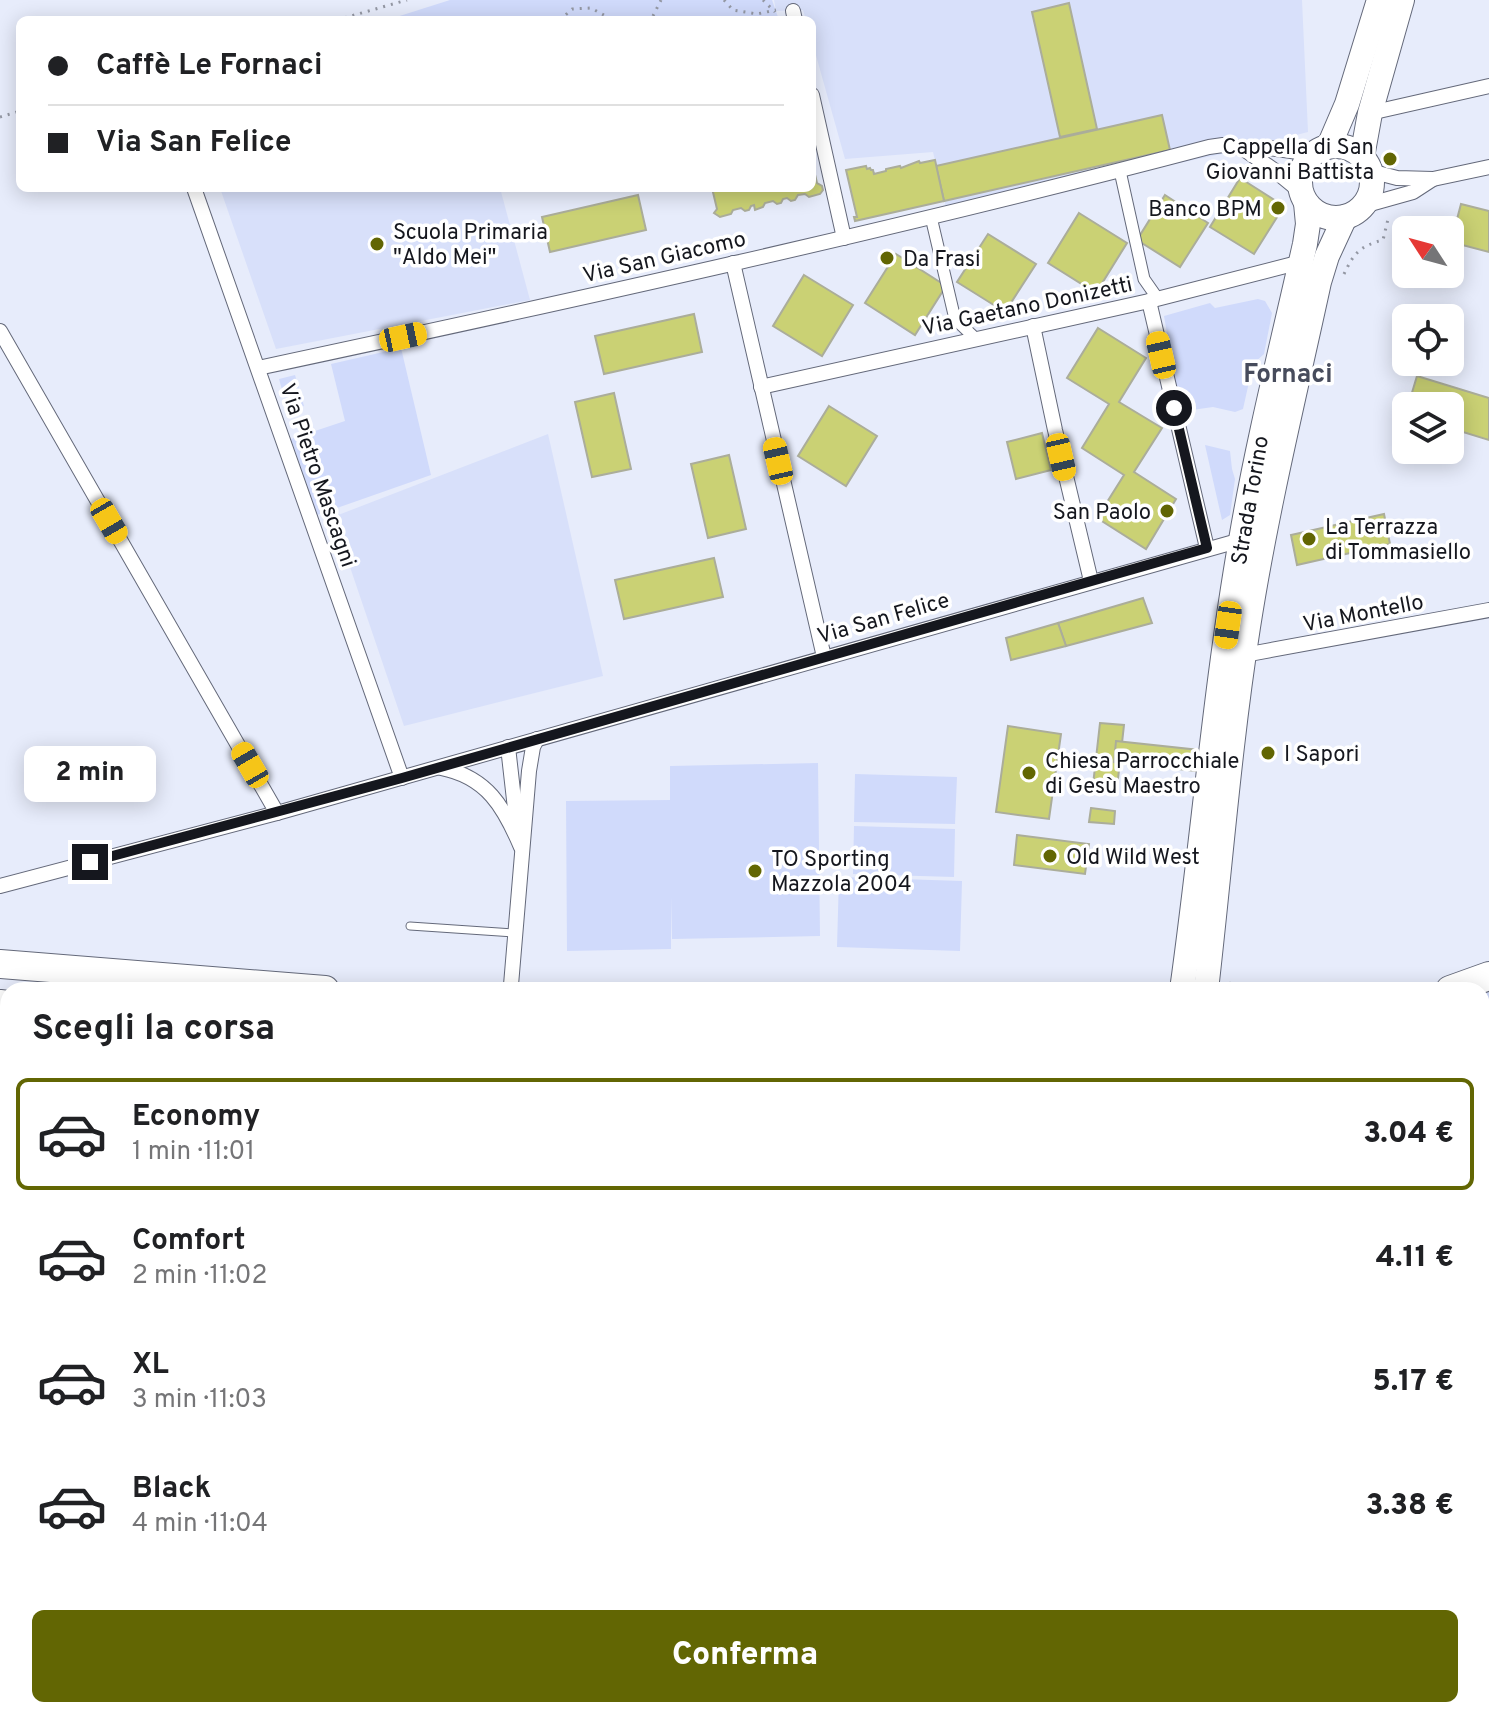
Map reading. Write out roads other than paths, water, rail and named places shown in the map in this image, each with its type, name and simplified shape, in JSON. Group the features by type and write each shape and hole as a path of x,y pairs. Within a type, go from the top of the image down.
{"highway":[{"path":"0,964 225,982"}],"main road":[{"path":"1379,0 1347,104 1321,150 1302,168 1300,180 1304,197 1315,211 1324,216 1334,218 1354,211 1368,197 1371,187 1366,164 1370,113 1402,0"},
{"path":"1321,150 1341,146 1353,150 1366,164"},
{"name":"Strada Torino","path":"1183,982 1205,794 1241,540 1308,224 1304,197"},
{"name":"Strada Torino","path":"1207,982 1244,655 1263,537 1327,256 1354,211"}],"street":[{"path":"1370,113 1489,86"},
{"path":"816,113 844,238"},
{"name":"Via San Giacomo","path":"258,368 844,238 1209,147 1321,150"},
{"path":"1242,148 1274,170 1304,197"},
{"path":"1366,164 1397,178 1433,179 1489,167"},
{"path":"1120,171 1144,279 1153,300 1207,548"},
{"path":"1354,211 1413,192 1433,179"},
{"name":"Via Pietro Mascagni","path":"195,192 402,778"},
{"path":"931,217 955,319 976,339"},
{"name":"Via Gaetano Donizetti","path":"761,387 1153,300 1301,262"},
{"path":"733,263 824,657"},
{"path":"1033,326 1091,581"},
{"path":"0,331 277,813"},
{"name":"Via San Felice","path":"0,886 277,813 1241,540"},
{"name":"Via Montello","path":"1244,655 1489,610"},
{"path":"511,982 529,771 537,739"},
{"path":"508,747 522,850"},
{"path":"436,768 464,775 492,795 502,807 522,850"},
{"path":"1209,962 1214,982"}],"lane":[{"path":"410,926 515,933"}],"place":[{"name":"Cappella di San Giovanni Battista","path":"1390,159"},
{"name":"Banco BPM","path":"1278,208"},
{"name":"Scuola Primaria \"Aldo Mei\"","path":"377,244"},
{"name":"Da Frasi","path":"887,258"},
{"name":"San Paolo","path":"1167,511"},
{"name":"La Terrazza di Tommasiello","path":"1309,539"},
{"name":"I Sapori","path":"1268,753"},
{"name":"Chiesa Parrocchiale di Gesù Maestro","path":"1029,773"},
{"name":"Old Wild West","path":"1050,856"},
{"name":"TO Sporting Mazzola 2004","path":"755,871"}],"district":[{"name":"Fornaci","path":"1288,373"}]}
